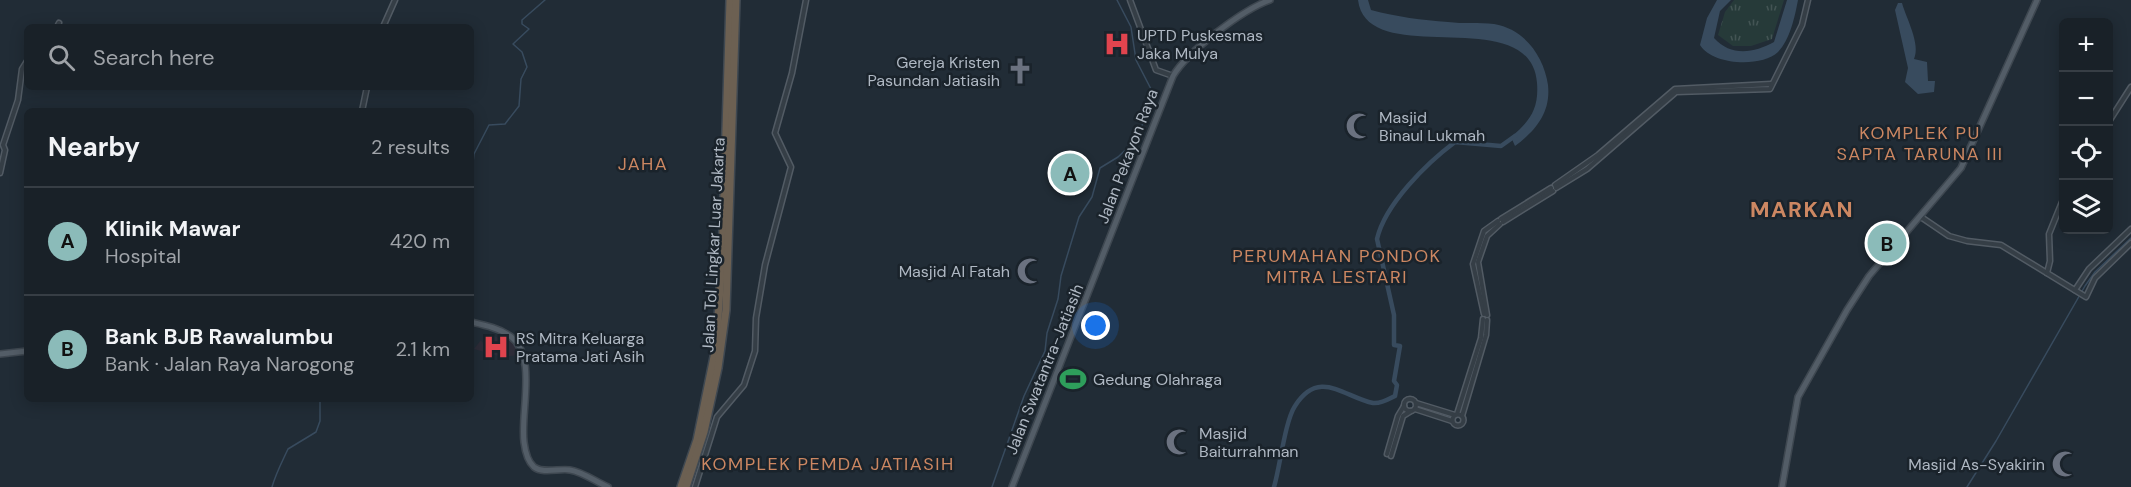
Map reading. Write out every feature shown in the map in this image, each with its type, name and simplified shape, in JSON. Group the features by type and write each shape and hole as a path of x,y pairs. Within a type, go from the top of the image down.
{"highway":[{"name":"Jalan Tol Lingkar Luar Jakarta","path":"681,487 697,440 716,347 722,259 730,0"},
{"name":"Jalan Tol Lingkar Luar Jakarta","path":"686,487 701,444 718,368 726,310 736,0"}],"main road":[{"name":"Jalan Pekayon Raya","path":"1101,261 1173,76 1190,53 1255,7 1270,0"},
{"path":"1782,487 1798,398 1857,294 1875,269 1961,168 2037,0"},
{"name":"Jalan Swatantra-Jatiasih","path":"1012,487 1025,449 1082,315 1101,261"},
{"path":"474,323 513,338 525,362 522,427 525,451 533,466 540,470 574,471 608,487"},
{"path":"0,354 24,351"}],"street":[{"path":"383,24 395,0"},
{"path":"695,487 717,417 744,385 756,349 756,318 765,265 790,167 775,133 789,83 806,0"},
{"path":"1130,0 1156,70 1173,76"},
{"path":"1695,88 1770,89 1802,25 1808,0"},
{"path":"0,173 5,150 3,145 18,100 24,66"},
{"path":"1452,421 1458,415 1485,317 1473,264 1484,231 1587,169 1646,116 1677,92 1695,88 1773,84"},
{"path":"2113,116 2131,87"},
{"path":"363,108 366,90"},
{"path":"2047,273 2050,261 2049,234 2059,209"},
{"path":"1921,217 1949,236 1977,243 2001,245 2085,296 2095,278 2131,243"},
{"path":"2076,291 2089,269 2131,229"},
{"path":"1404,405 1413,410 1452,421 1456,426 1461,425 1463,421 1458,415 1408,399 1404,405 1398,416 1389,455 1403,416 1413,410 1416,403"}],"shaded area":[{"name":"RS Mitra Keluarga Pratama Jati Asih","path":"494,336 504,340 507,336 511,338 520,355 501,357 474,349 481,340 484,345"}],"green space":[{"path":"1734,0 1784,0 1772,39 1751,46 1733,46 1718,35 1725,12"}],"water":[{"path":"1358,0 1368,0 1371,10 1390,15 1459,23 1494,24 1515,32 1531,46 1546,75 1547,104 1540,120 1515,146 1511,137 1532,114 1535,107 1537,83 1528,59 1508,45 1480,39 1417,36 1389,32 1368,21"},
{"path":"1717,0 1731,0 1720,11 1714,38 1735,51 1751,51 1774,42 1787,0 1798,0 1786,41 1778,52 1760,60 1737,62 1715,57 1700,45 1707,18"},
{"path":"1898,3 1902,3 1916,46 1914,59 1927,62 1928,81 1935,81 1934,92 1918,94 1905,82 1908,68 1895,10"}],"waterway":[{"path":"474,154 489,125 505,124 519,106 521,79 527,67 522,52 513,44 529,29 522,24 522,20 545,0"},
{"path":"1117,0 1131,27 1136,60 1152,91"},
{"path":"992,487 1024,396 1045,351 1047,333 1058,299 1061,276 1079,217 1092,197 1100,168 1118,157 1136,140 1153,99 1153,93"},
{"path":"1274,487 1288,422 1295,406 1304,395 1313,389 1323,387 1342,391 1373,403 1395,396 1397,385 1394,381 1400,346 1394,345 1394,315 1377,239 1398,198 1432,161 1455,142 1501,146 1515,136"},
{"path":"1967,487 2085,286 2095,272 2131,238"},
{"path":"272,487 288,449 316,432 320,421 320,402"}],"place":[{"name":"UPTD Puskesmas Jaka Mulya","path":"1117,44"},
{"name":"Gereja Kristen Pasundan Jatiasih","path":"1020,71"},
{"name":"Masjid Binaul Lukmah","path":"1359,126"},
{"name":"Klinik Mawar","path":"1070,173"},
{"name":"Bank BJB Rawalumbu","path":"1887,243"},
{"name":"Masjid Al Fatah","path":"1030,271"},
{"name":"RS Mitra Keluarga Pratama Jati Asih","path":"496,347"},
{"name":"Gedung Olahraga","path":"1073,379"},
{"name":"Masjid Baiturrahman","path":"1179,442"},
{"name":"Masjid As-Syakirin","path":"2065,464"}],"district":[{"name":"KOMPLEK PU SAPTA TARUNA III","path":"1920,143"},
{"name":"JAHA","path":"643,164"},
{"name":"MARKAN","path":"1802,209"},
{"name":"PERUMAHAN PONDOK MITRA LESTARI","path":"1337,266"},
{"name":"KOMPLEK PEMDA JATIASIH","path":"828,464"}]}
